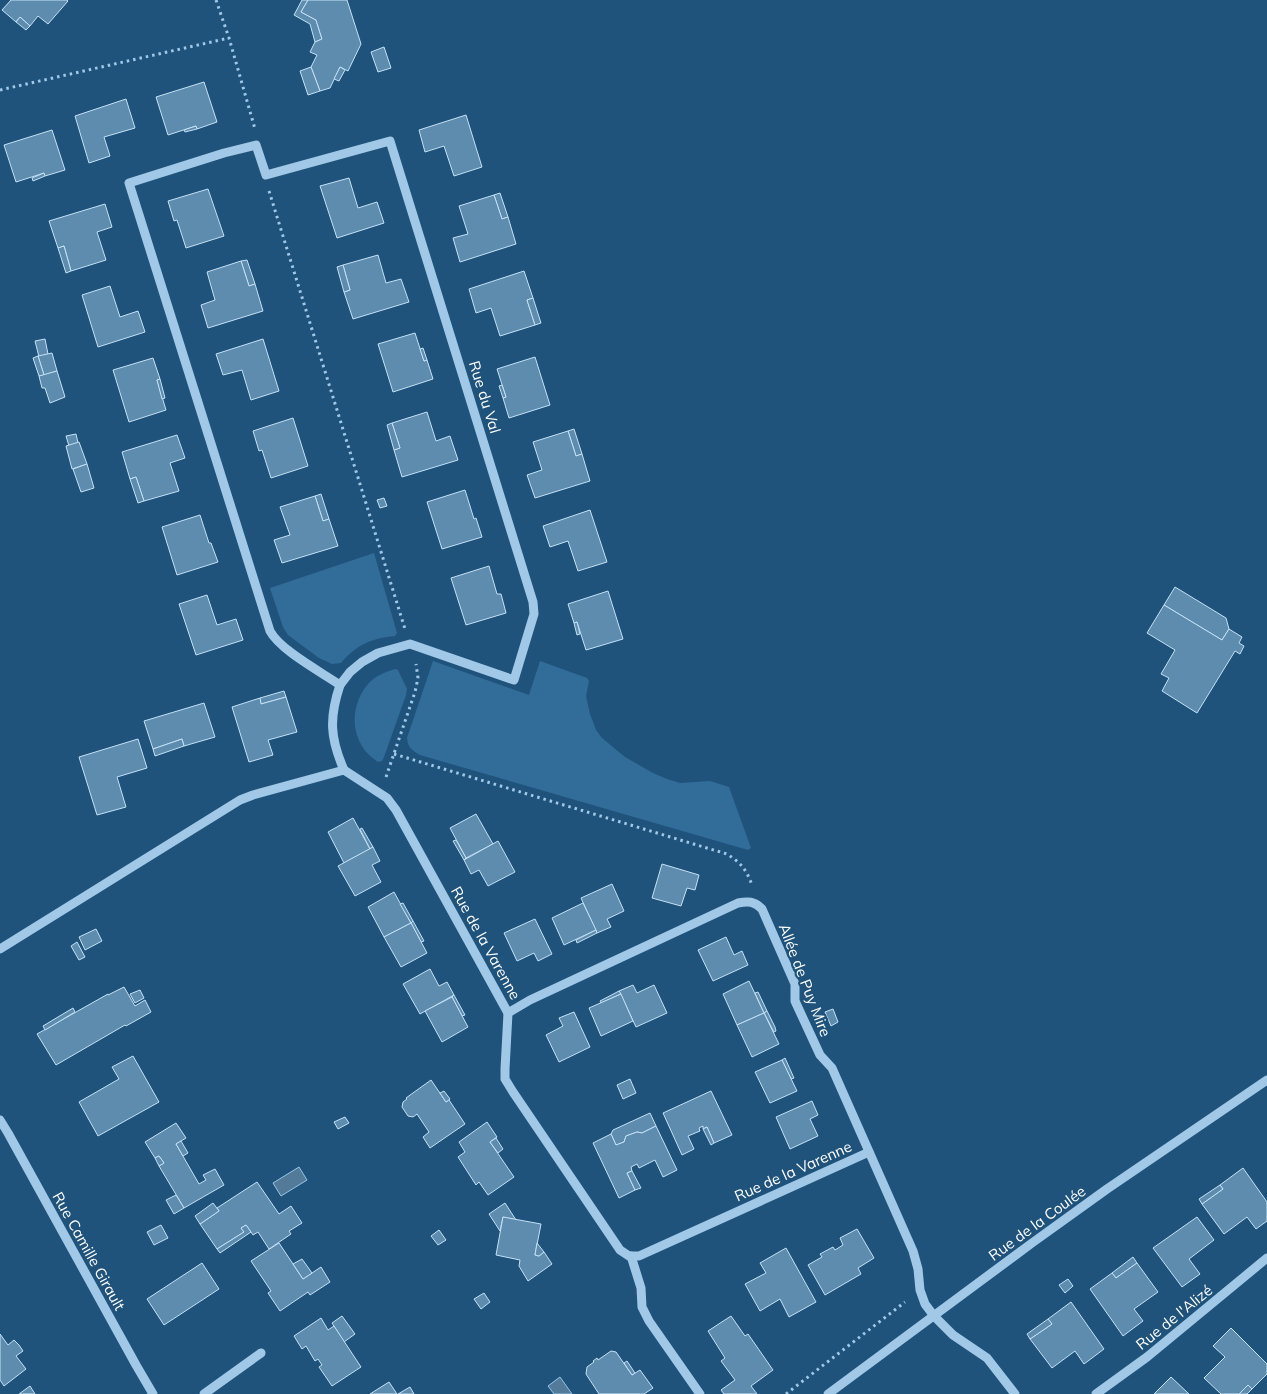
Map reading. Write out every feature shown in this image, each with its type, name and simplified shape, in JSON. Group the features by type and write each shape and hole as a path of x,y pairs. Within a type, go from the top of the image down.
{"street":[{"name":"Rue du Val","path":"266,176 390,141 526,575 534,614 514,680 410,644"},
{"path":"266,176 256,145 129,183 270,631 274,639 284,647 340,685"},
{"path":"0,949 240,800 252,794 344,770 337,754 332,726 334,704 340,685 350,672 378,652 410,644"},
{"name":"Rue de la Varenne","path":"344,770 387,798 396,810 508,1013 506,1079 620,1250 629,1256 639,1256 869,1152"},
{"path":"508,1013 530,1000 738,903 748,901 757,904 762,909"},
{"name":"Allée de Puy Mire","path":"762,909 795,984 795,1001 820,1056 832,1068 913,1251 918,1269 920,1290 925,1304 934,1316"},
{"name":"Rue de la Coulée","path":"828,1394 1032,1242 1267,1080"},
{"name":"Rue Camille Girault","path":"0,1120 153,1394"},
{"path":"631,1256 641,1288 642,1307 649,1321 700,1394"},
{"name":"Rue de l'Alizé","path":"1096,1394 1147,1357 1267,1258"},
{"path":"934,1316 953,1335 987,1358 1015,1394"},
{"path":"204,1394 261,1353"}],"path":[{"path":"216,0 254,126 256,145"},
{"path":"0,90 228,38"},
{"path":"266,176 270,195 417,669 418,678 415,692 380,793"},
{"path":"394,754 727,854 739,862 747,872 762,909"},
{"path":"786,1394 920,1290"}],"shaded area":[{"path":"374,553 397,633 395,636 365,644 353,651 341,663 332,664 319,658 288,635 283,627 270,588"},
{"path":"433,661 529,695 540,661 587,678 589,681 586,696 590,714 596,730 602,738 625,757 667,779 680,783 710,781 729,787 751,848 748,850 420,755 411,748 407,738"},
{"path":"395,669 398,670 407,689 406,695 384,757 382,761 378,762 369,755 357,736 355,715 357,704 368,684 380,675"},
{"path":"299,1167 307,1180 281,1196 273,1183"},
{"path":"560,1377 572,1394 554,1394 548,1386"}],"building":[{"path":"11,0 68,1 48,24 38,16 30,26 20,17 16,22 2,10"},
{"path":"302,0 308,0 301,12 316,20 322,39 315,42 310,24 294,15"},
{"path":"308,0 347,0 361,44 348,71 340,67 330,88 320,91 311,67 317,55 310,52 315,42 322,39 316,20 301,12"},
{"path":"20,17 30,26 26,30 16,22"},
{"path":"384,47 391,68 378,72 371,52"},
{"path":"311,67 320,91 308,95 300,71"},
{"path":"340,67 345,70 339,81 334,79"},
{"path":"204,82 217,122 197,129 196,126 168,135 156,97"},
{"path":"126,99 135,128 104,137 110,156 89,163 75,116"},
{"path":"466,115 482,167 454,176 444,146 425,152 419,130"},
{"path":"196,126 197,129 185,132 184,130"},
{"path":"52,130 65,170 45,176 44,173 16,182 4,145"},
{"path":"44,173 45,176 33,181 32,178"},
{"path":"349,178 358,208 377,202 384,223 337,238 320,186"},
{"path":"208,189 224,236 186,248 177,220 174,221 168,201"},
{"path":"500,193 508,217 502,219 494,195"},
{"path":"494,195 502,219 508,217 516,244 460,262 453,238 468,234 459,206"},
{"path":"105,204 112,227 97,232 106,260 71,271 64,246 58,248 49,221"},
{"path":"64,246 71,271 66,273 58,248"},
{"path":"378,255 386,283 401,279 409,302 353,319 344,292 350,290 343,265"},
{"path":"247,260 255,284 249,286 241,261"},
{"path":"241,261 249,286 255,284 263,311 208,328 201,305 215,300 207,272"},
{"path":"343,265 350,290 344,292 337,267"},
{"path":"524,271 533,298 527,300 535,325 500,336 491,308 476,313 469,289"},
{"path":"110,286 120,317 138,311 145,332 98,347 82,295"},
{"path":"533,298 541,323 535,325 527,300"},
{"path":"415,333 424,361 427,360 433,379 393,392 378,344"},
{"path":"45,339 48,354 39,357 35,341"},
{"path":"263,339 279,391 251,400 242,370 223,375 216,354"},
{"path":"423,348 427,360 424,361 420,349"},
{"path":"52,353 57,371 44,375 38,356"},
{"path":"38,356 44,375 39,376 33,358"},
{"path":"535,357 550,405 509,418 503,398 506,397 497,369"},
{"path":"153,358 160,379 157,380 166,410 129,422 113,370"},
{"path":"57,371 65,397 50,403 45,388 42,388 39,376"},
{"path":"160,379 165,398 162,399 157,380"},
{"path":"502,385 506,397 503,398 499,386"},
{"path":"427,412 436,441 450,436 458,460 402,477 394,450 400,448 392,423"},
{"path":"293,418 308,466 271,478 262,450 259,451 253,431"},
{"path":"392,423 400,448 394,450 387,425"},
{"path":"574,429 582,454 576,456 568,431"},
{"path":"568,431 576,456 582,454 590,481 535,498 527,475 542,470 533,442"},
{"path":"76,434 78,443 69,446 66,436"},
{"path":"177,435 185,458 170,463 179,491 144,501 136,477 130,479 122,452"},
{"path":"79,442 87,464 72,469 66,446"},
{"path":"87,464 94,488 81,492 73,469"},
{"path":"136,477 144,501 138,503 130,479"},
{"path":"465,490 482,537 442,549 427,502"},
{"path":"321,494 329,519 323,521 315,496"},
{"path":"315,496 323,521 329,519 338,546 282,563 274,540 290,535 280,507"},
{"path":"384,498 387,506 380,508 377,500"},
{"path":"590,510 607,562 578,571 568,541 550,547 543,526"},
{"path":"200,515 209,543 211,543 218,562 177,575 162,527"},
{"path":"489,566 497,594 501,594 506,613 466,625 451,578"},
{"path":"1175,587 1226,618 1229,629 1222,640 1164,605"},
{"path":"608,591 623,639 586,650 577,622 574,623 568,604"},
{"path":"207,595 217,625 236,619 243,640 196,655 179,604"},
{"path":"1164,605 1222,640 1229,629 1242,637 1239,643 1244,646 1240,654 1235,651 1197,713 1162,691 1169,678 1161,674 1175,650 1147,633"},
{"path":"577,622 580,634 577,635 574,623"},
{"path":"284,691 286,697 261,704 260,698"},
{"path":"286,697 297,732 268,740 273,755 249,762 232,707 260,698 261,704"},
{"path":"204,703 215,737 184,746 182,739 153,749 144,721"},
{"path":"138,739 147,768 117,777 126,807 97,815 79,757"},
{"path":"182,739 184,746 155,756 153,749"},
{"path":"476,814 493,844 466,858 450,828"},
{"path":"353,818 370,849 344,863 328,832"},
{"path":"362,828 373,847 370,849 360,829"},
{"path":"456,840 466,858 464,860 453,841"},
{"path":"498,841 515,872 488,886 479,870 471,874 464,860"},
{"path":"373,847 380,861 372,865 381,882 355,896 338,866"},
{"path":"662,864 699,875 695,890 687,888 681,906 652,898"},
{"path":"612,884 624,911 607,919 611,927 597,933 581,898"},
{"path":"394,892 411,923 384,937 368,907"},
{"path":"403,903 413,921 411,923 400,904"},
{"path":"583,903 596,930 564,945 552,918"},
{"path":"535,919 552,954 538,961 534,953 517,961 504,933"},
{"path":"413,921 424,941 421,942 411,923"},
{"path":"411,923 427,953 401,967 384,937"},
{"path":"96,929 102,941 85,950 79,937"},
{"path":"596,930 597,933 577,943 576,940"},
{"path":"726,937 734,955 742,951 748,965 713,981 698,950"},
{"path":"77,942 85,957 79,960 71,946"},
{"path":"430,969 439,986 447,982 454,995 420,1014 403,984"},
{"path":"749,981 764,1013 737,1025 723,994"},
{"path":"633,985 637,993 654,985 667,1013 636,1027 619,991"},
{"path":"124,987 135,1006 145,1000 151,1012 56,1065 37,1034"},
{"path":"140,990 144,998 135,1003 130,994"},
{"path":"619,991 621,994 601,1003 600,1001"},
{"path":"758,992 767,1011 764,1013 755,993"},
{"path":"621,994 633,1021 601,1036 589,1008"},
{"path":"454,995 465,1015 462,1016 452,997"},
{"path":"452,997 468,1027 442,1042 425,1011"},
{"path":"73,1008 75,1012 45,1030 43,1026"},
{"path":"833,1009 838,1022 831,1026 825,1012"},
{"path":"767,1011 775,1027 776,1031 774,1032 764,1013"},
{"path":"574,1012 590,1047 559,1062 546,1035 563,1026 559,1018"},
{"path":"764,1013 779,1044 752,1057 737,1025"},
{"path":"133,1056 159,1102 98,1136 79,1102 119,1079 112,1067"},
{"path":"785,1058 794,1078 791,1079 782,1060"},
{"path":"782,1060 797,1091 770,1103 755,1072"},
{"path":"630,1079 636,1093 623,1099 617,1085"},
{"path":"431,1080 446,1102 449,1100 465,1124 430,1148 423,1137 429,1132 417,1114 413,1117 408,1116 402,1107 406,1098"},
{"path":"444,1091 450,1099 446,1102 440,1093"},
{"path":"711,1091 732,1135 714,1143 707,1127 703,1129 703,1126 699,1128 700,1131 688,1136 694,1149 682,1155 663,1113"},
{"path":"812,1101 818,1115 810,1119 818,1136 790,1149 776,1117"},
{"path":"650,1113 656,1126 642,1133 637,1132 626,1136 624,1142 616,1145 611,1134 613,1130"},
{"path":"345,1117 349,1123 338,1129 334,1122"},
{"path":"487,1122 497,1137 490,1142 514,1177 488,1195 479,1182 476,1185 458,1157 465,1152 459,1142"},
{"path":"176,1123 186,1138 176,1144 199,1184 206,1180 203,1175 215,1169 224,1185 184,1208 159,1166 164,1163 159,1156 155,1158 145,1142"},
{"path":"656,1126 677,1170 663,1177 655,1160 639,1168 637,1164 631,1167 632,1171 627,1173 635,1190 619,1198 593,1143 611,1134 616,1145 624,1142 626,1136 637,1132 642,1133"},
{"path":"707,1127 714,1143 711,1145 703,1129"},
{"path":"496,1138 503,1149 498,1153 490,1142"},
{"path":"181,1141 188,1153 183,1156 176,1144"},
{"path":"159,1156 164,1163 159,1166 155,1158"},
{"path":"1243,1168 1267,1202 1267,1221 1256,1229 1247,1217 1224,1234 1202,1204 1223,1189 1220,1185"},
{"path":"632,1171 641,1188 635,1190 627,1173"},
{"path":"257,1182 279,1214 291,1206 302,1223 289,1231 291,1234 269,1249 258,1232 253,1235 246,1225 241,1228 244,1232 217,1249 200,1224 219,1211 217,1208"},
{"path":"1220,1185 1223,1189 1202,1204 1199,1199"},
{"path":"176,1195 184,1208 174,1214 166,1200"},
{"path":"213,1203 219,1211 200,1224 195,1216"},
{"path":"505,1203 516,1220 503,1217 500,1231 489,1214"},
{"path":"503,1217 541,1224 535,1255 539,1256 544,1252 552,1264 528,1281 519,1266 520,1260 496,1255"},
{"path":"1197,1217 1214,1240 1189,1259 1200,1274 1182,1287 1153,1248"},
{"path":"161,1225 168,1238 154,1245 147,1232"},
{"path":"246,1225 251,1232 220,1253 217,1249 244,1232 241,1228"},
{"path":"857,1229 874,1258 858,1268 861,1274 825,1295 808,1265 822,1257 820,1254 833,1247 835,1250 843,1245 840,1238"},
{"path":"439,1230 446,1240 438,1245 431,1236"},
{"path":"279,1243 303,1279 321,1267 330,1282 310,1295 308,1292 280,1311 268,1293 271,1291 251,1261"},
{"path":"537,1243 544,1252 539,1256 535,1255"},
{"path":"786,1248 816,1302 789,1317 780,1299 760,1311 745,1284 766,1273 760,1263"},
{"path":"1133,1257 1137,1263 1116,1278 1112,1273"},
{"path":"302,1259 312,1273 303,1279 293,1264"},
{"path":"202,1263 219,1289 164,1325 147,1299"},
{"path":"1137,1263 1158,1292 1134,1309 1143,1321 1123,1336 1090,1289 1112,1273 1116,1278"},
{"path":"1068,1279 1073,1286 1065,1293 1059,1285"},
{"path":"484,1293 490,1302 481,1309 474,1299"},
{"path":"1071,1302 1104,1349 1084,1364 1075,1351 1052,1368 1030,1339 1052,1324 1048,1319"},
{"path":"342,1316 355,1334 344,1342 332,1323"},
{"path":"731,1316 745,1336 748,1334 773,1370 751,1386 757,1394 724,1394 721,1390 735,1380 721,1361 725,1358 708,1331"},
{"path":"321,1318 328,1330 334,1326 361,1367 332,1386 319,1367 322,1365 318,1359 315,1361 306,1346 302,1349 294,1336"},
{"path":"1048,1319 1052,1324 1030,1339 1027,1334"},
{"path":"1231,1328 1267,1364 1267,1374 1252,1389 1248,1385 1239,1394 1221,1394 1204,1378 1225,1357 1213,1346"},
{"path":"0,1334 8,1345 14,1340 19,1345 23,1351 16,1356 26,1369 4,1386 0,1380"},
{"path":"611,1351 616,1352 632,1375 640,1370 653,1388 644,1394 599,1394 586,1374 587,1367 597,1358 598,1360"},
{"path":"627,1361 635,1373 632,1375 624,1363"},
{"path":"1171,1377 1189,1394 1154,1394"},
{"path":"389,1382 397,1394 370,1394"},
{"path":"1248,1385 1252,1389 1247,1394 1239,1394"},
{"path":"30,1386 35,1394 19,1394"},
{"path":"410,1387 414,1394 398,1394"}]}
